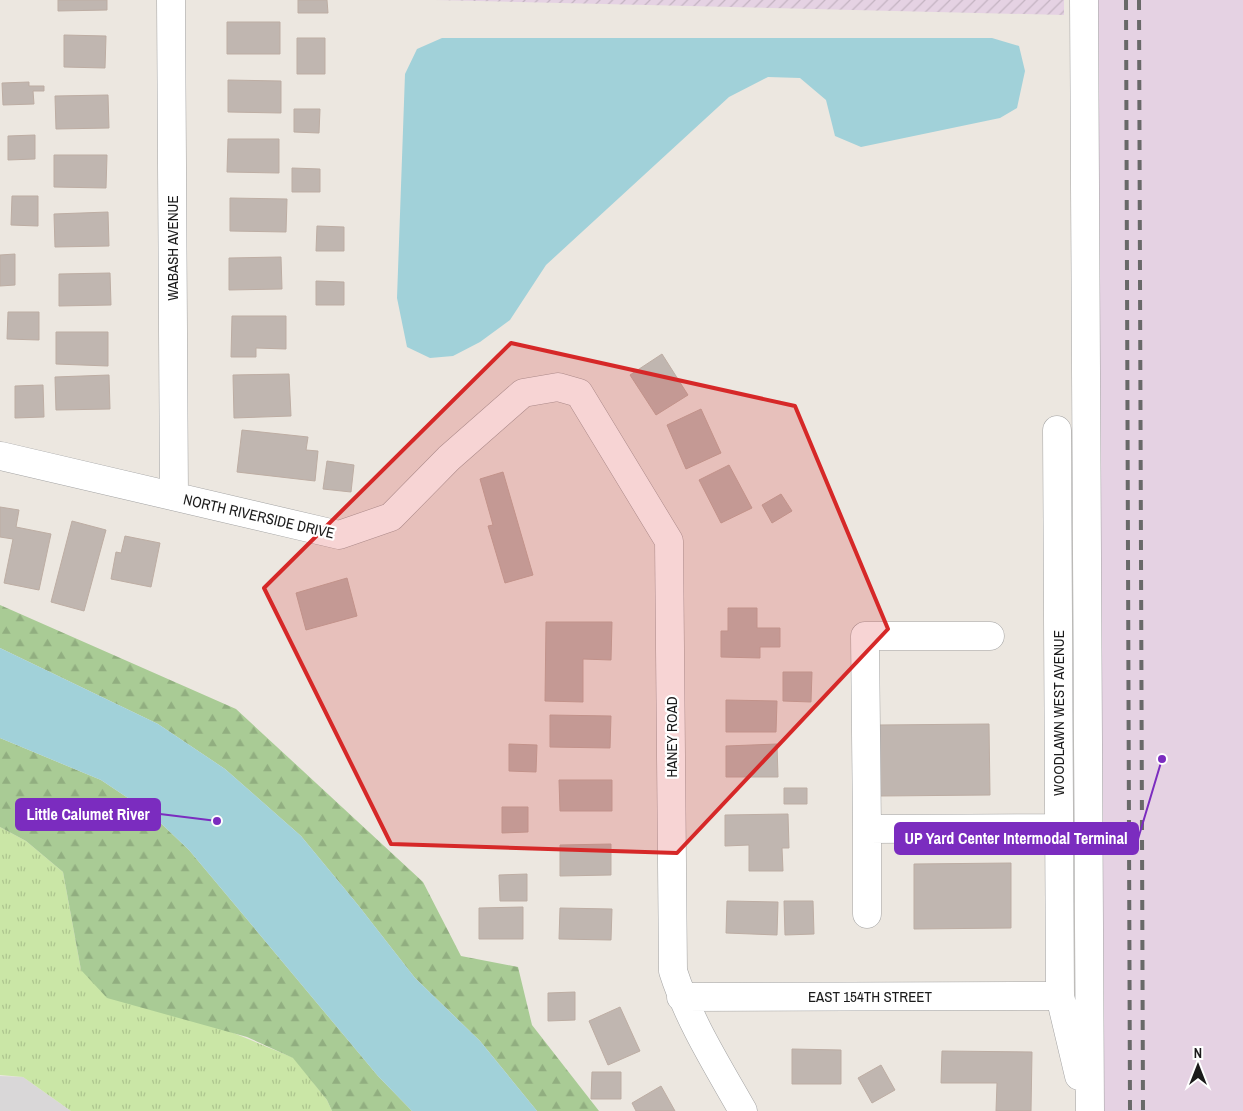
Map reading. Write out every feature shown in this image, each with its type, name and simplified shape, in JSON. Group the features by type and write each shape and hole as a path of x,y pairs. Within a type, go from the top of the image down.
{"street":[{"name":"WABASH AVENUE","path":"171,0 174,496"},
{"path":"1084,0 1089,1111"},
{"name":"NORTH RIVERSIDE DRIVE","path":"1,456 339,536 391,517 449,458 524,393 558,387"},
{"name":"HANEY ROAD","path":"558,387 579,393 669,541 673,971 681,996 694,1024 743,1111"},
{"name":"WOODLAWN WEST AVENUE","path":"1057,430 1060,996 1089,1111"},
{"path":"867,914 865,636 990,636"},
{"path":"867,829 1059,828"},
{"name":"EAST 154TH STREET","path":"681,996 1060,996"}],"highlighted area":[{"path":"511,343 795,406 888,629 677,853 391,844 264,588"}],"shaded area":[{"path":"435,0 1064,0 1064,15"},
{"path":"1082,0 1243,0 1243,1111 1081,1111"},
{"path":"0,1076 23,1077 71,1111 0,1111"}],"green space":[{"path":"0,605 236,709 423,882 461,956 518,967 532,1025 599,1111 537,1111 480,1041 415,978 301,836 225,769 158,724 0,648"},
{"path":"0,738 101,780 149,812 189,850 378,1076 412,1111 332,1111 327,1100 293,1058 247,1037 107,998 81,970 63,872 26,841 0,827"},
{"path":"0,827 26,841 63,872 81,970 294,1058 327,1100 332,1111 71,1111 23,1077 0,1075"}],"water":[{"path":"442,38 992,38 1019,46 1025,71 1017,108 1000,118 861,147 835,136 826,100 800,78 768,77 729,97 546,265 510,320 480,342 453,356 430,358 407,347 397,298 405,74 417,49"},
{"path":"0,648 158,724 225,769 301,836 415,978 480,1041 537,1111 412,1111 378,1076 189,850 149,812 101,780 0,738"}],"building":[{"path":"58,0 107,0 107,10 58,11"},
{"path":"298,0 327,0 328,13 298,13"},
{"path":"227,22 280,22 280,54 227,54"},
{"path":"64,35 106,36 105,68 64,67"},
{"path":"297,38 325,38 325,74 297,74"},
{"path":"228,80 281,81 281,113 228,112"},
{"path":"29,82 29,86 44,86 44,91 33,91 34,104 3,105 2,83"},
{"path":"108,95 109,128 56,129 55,96"},
{"path":"294,109 320,109 319,133 294,132"},
{"path":"35,135 35,159 8,160 8,136"},
{"path":"228,139 279,139 279,173 227,172"},
{"path":"54,155 107,155 106,188 54,187"},
{"path":"292,168 320,169 320,192 292,192"},
{"path":"12,196 38,196 38,226 11,225"},
{"path":"230,198 287,199 286,232 230,231"},
{"path":"108,212 109,246 55,247 54,214"},
{"path":"317,226 344,227 344,251 316,251"},
{"path":"15,254 15,285 0,286 0,255"},
{"path":"281,257 282,289 229,290 229,258"},
{"path":"110,273 111,305 59,306 59,274"},
{"path":"316,281 344,282 344,305 316,305"},
{"path":"8,312 39,312 39,340 7,339"},
{"path":"232,316 286,316 286,349 256,348 256,357 231,357"},
{"path":"56,332 108,332 108,366 56,364"},
{"path":"662,354 688,395 656,415 630,375"},
{"path":"289,374 291,416 234,418 233,375"},
{"path":"109,375 110,409 56,410 55,377"},
{"path":"43,385 44,417 15,418 15,386"},
{"path":"701,409 721,453 686,469 667,425"},
{"path":"242,430 308,437 306,450 318,451 315,481 237,472"},
{"path":"327,461 354,465 351,492 323,489"},
{"path":"729,465 752,508 721,523 699,480"},
{"path":"503,472 533,575 505,583 488,526 493,525 480,479"},
{"path":"781,494 792,511 772,523 762,505"},
{"path":"0,507 19,510 16,527 51,534 39,590 4,583 13,539 0,537"},
{"path":"72,521 106,530 84,611 51,602"},
{"path":"125,536 160,543 151,587 111,579 116,552 121,553"},
{"path":"347,578 357,616 306,630 296,593"},
{"path":"728,608 757,608 757,628 780,628 780,647 760,647 760,658 721,657 721,631 728,631"},
{"path":"546,622 612,622 611,660 583,659 583,702 545,701"},
{"path":"783,672 812,672 811,702 783,701"},
{"path":"726,700 777,701 776,732 726,732"},
{"path":"550,715 611,716 610,748 550,747"},
{"path":"989,724 990,795 880,796 879,725"},
{"path":"509,744 537,745 536,772 509,771"},
{"path":"777,744 778,777 726,777 726,746"},
{"path":"559,780 612,780 612,811 560,811"},
{"path":"784,788 807,788 807,804 784,804"},
{"path":"502,807 528,807 528,832 502,833"},
{"path":"788,814 789,848 782,848 783,871 749,871 749,845 725,846 725,815"},
{"path":"611,844 611,875 560,876 560,845"},
{"path":"1011,863 1011,928 914,929 914,864"},
{"path":"527,874 527,901 500,901 499,875"},
{"path":"727,901 778,902 777,935 726,933"},
{"path":"784,901 813,901 814,934 785,935"},
{"path":"523,907 523,939 479,939 479,908"},
{"path":"560,908 612,909 611,940 559,939"},
{"path":"575,992 575,1020 548,1021 548,993"},
{"path":"620,1007 640,1051 608,1065 589,1021"},
{"path":"792,1049 841,1050 841,1084 792,1084"},
{"path":"942,1051 1032,1052 1031,1111 996,1111 997,1083 941,1083"},
{"path":"881,1065 895,1090 872,1103 858,1078"},
{"path":"592,1072 621,1072 621,1099 591,1099"},
{"path":"661,1086 675,1111 636,1111 632,1103"}],"railway":[{"path":"1126,0 1130,1111"},
{"path":"1139,0 1143,1111"}],"place":[{"name":"UP Yard Center Intermodal Terminal","path":"1162,759"},
{"name":"Little Calumet River","path":"217,821"}]}
